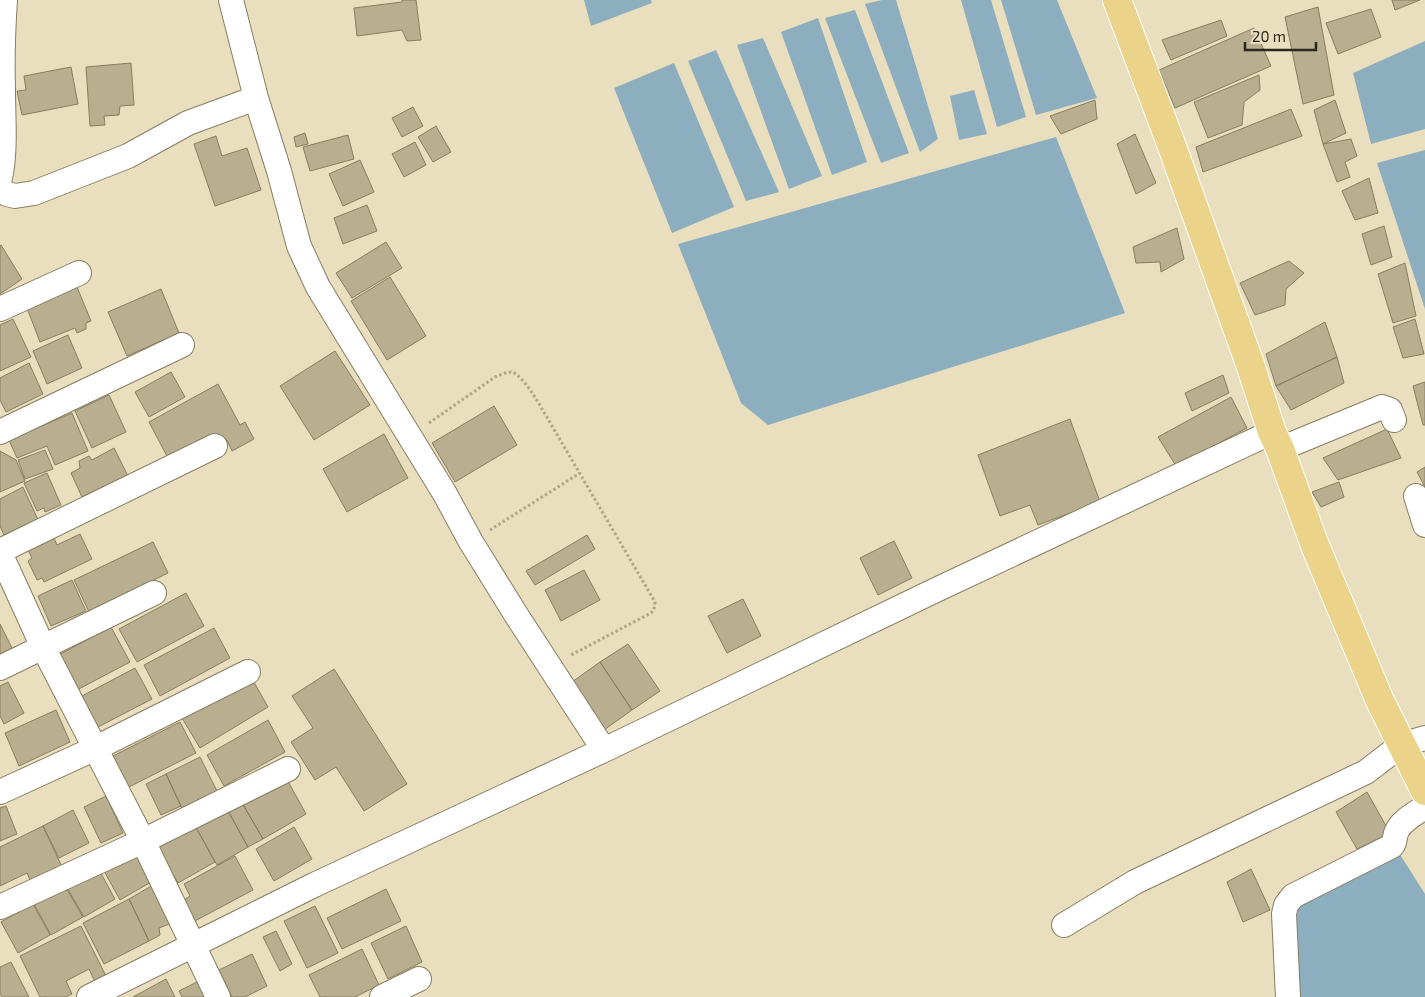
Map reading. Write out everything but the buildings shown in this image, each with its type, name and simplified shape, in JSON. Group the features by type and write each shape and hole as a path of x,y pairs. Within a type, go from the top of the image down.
{"highway":[{"path":"1117,0 1176,158 1314,543 1380,701 1413,741 1425,791"}],"street":[{"path":"0,178 3,125 1,59 5,0"},
{"path":"231,0 256,98 279,171 299,246 318,287 445,494 471,542 515,614 604,750"},
{"path":"0,189 12,196 34,193 128,156 188,123 256,98"},
{"path":"0,309 79,274"},
{"path":"0,432 182,345"},
{"path":"89,997 323,880 604,750 938,589 1276,440 1382,407 1390,410 1394,420"},
{"path":"215,446 0,552 43,647 143,841 218,997"},
{"path":"1416,496 1425,525"},
{"path":"0,668 154,593"},
{"path":"0,792 96,748 248,672"},
{"path":"1064,925 1135,882 1366,772 1413,741"},
{"path":"0,907 143,841 288,768"},
{"path":"1288,997 1284,914 1287,902 1302,890 1392,846 1400,826 1425,807"},
{"path":"382,997 419,979"}],"path":[{"path":"410,437 495,377 512,372 520,378 538,402 640,579 652,596 655,605 651,613 550,666"},
{"path":"471,542 580,473"}],"water":[{"path":"584,0 651,0 652,3 591,26"},
{"path":"882,0 896,0 938,139 920,152 865,4"},
{"path":"961,0 991,0 1026,117 997,127"},
{"path":"1001,0 1057,0 1097,98 1036,115"},
{"path":"855,10 909,153 881,163 825,18"},
{"path":"818,18 867,162 832,175 781,32"},
{"path":"763,38 822,176 789,189 737,45"},
{"path":"1425,41 1425,129 1371,144 1353,73"},
{"path":"716,50 779,192 746,201 688,61"},
{"path":"674,63 734,207 672,233 614,88"},
{"path":"974,90 987,134 959,140 950,96"},
{"path":"1056,137 1125,313 768,425 741,403 678,244"},
{"path":"1425,150 1425,309 1377,163"},
{"path":"1399,853 1425,894 1425,997 1295,997 1294,903"}]}
